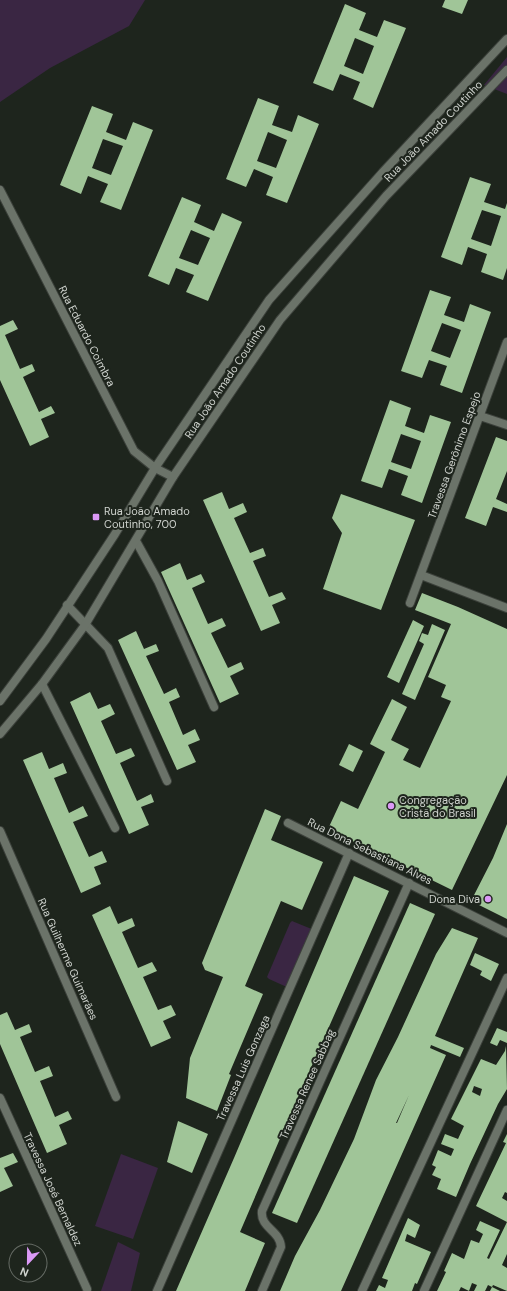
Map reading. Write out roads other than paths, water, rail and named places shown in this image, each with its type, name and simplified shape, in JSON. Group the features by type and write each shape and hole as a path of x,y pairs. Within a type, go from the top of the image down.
{"street":[{"name":"Rua João Amado Coutinho","path":"0,701 27,666 68,605 115,534 155,468 269,300 383,172 507,39"},
{"name":"Rua João Amado Coutinho","path":"0,734 42,684 85,625 173,477 280,320 386,196 507,70"},
{"name":"Rua Eduardo Coimbra","path":"0,190 134,451 155,468 173,477"},
{"name":"Travessa Gerônimo Espejo","path":"410,603 507,342"},
{"path":"480,416 507,425"},
{"path":"136,541 158,581 214,707"},
{"path":"421,575 507,608"},
{"path":"68,605 108,648 167,781"},
{"path":"42,684 115,828"},
{"name":"Rua Dona Sebastiana Alves","path":"288,823 507,932"},
{"name":"Rua Guilherme Guimarães","path":"0,831 116,1097"},
{"name":"Travessa Luis Gonzaga","path":"158,1291 349,853"},
{"name":"Travessa Renee Sabbag","path":"262,1291 281,1247 277,1235 264,1223 262,1211 409,883"},
{"path":"362,1291 507,978"},
{"name":"Travessa José Bernaldez","path":"0,1098 87,1289"},
{"path":"424,1291 507,1110"}],"place":[{"name":"Rua João Amado Coutinho, 700","path":"96,517"},
{"name":"Congregação Cristã do Brasil","path":"391,806"},
{"name":"Dona Diva","path":"488,899"}]}
